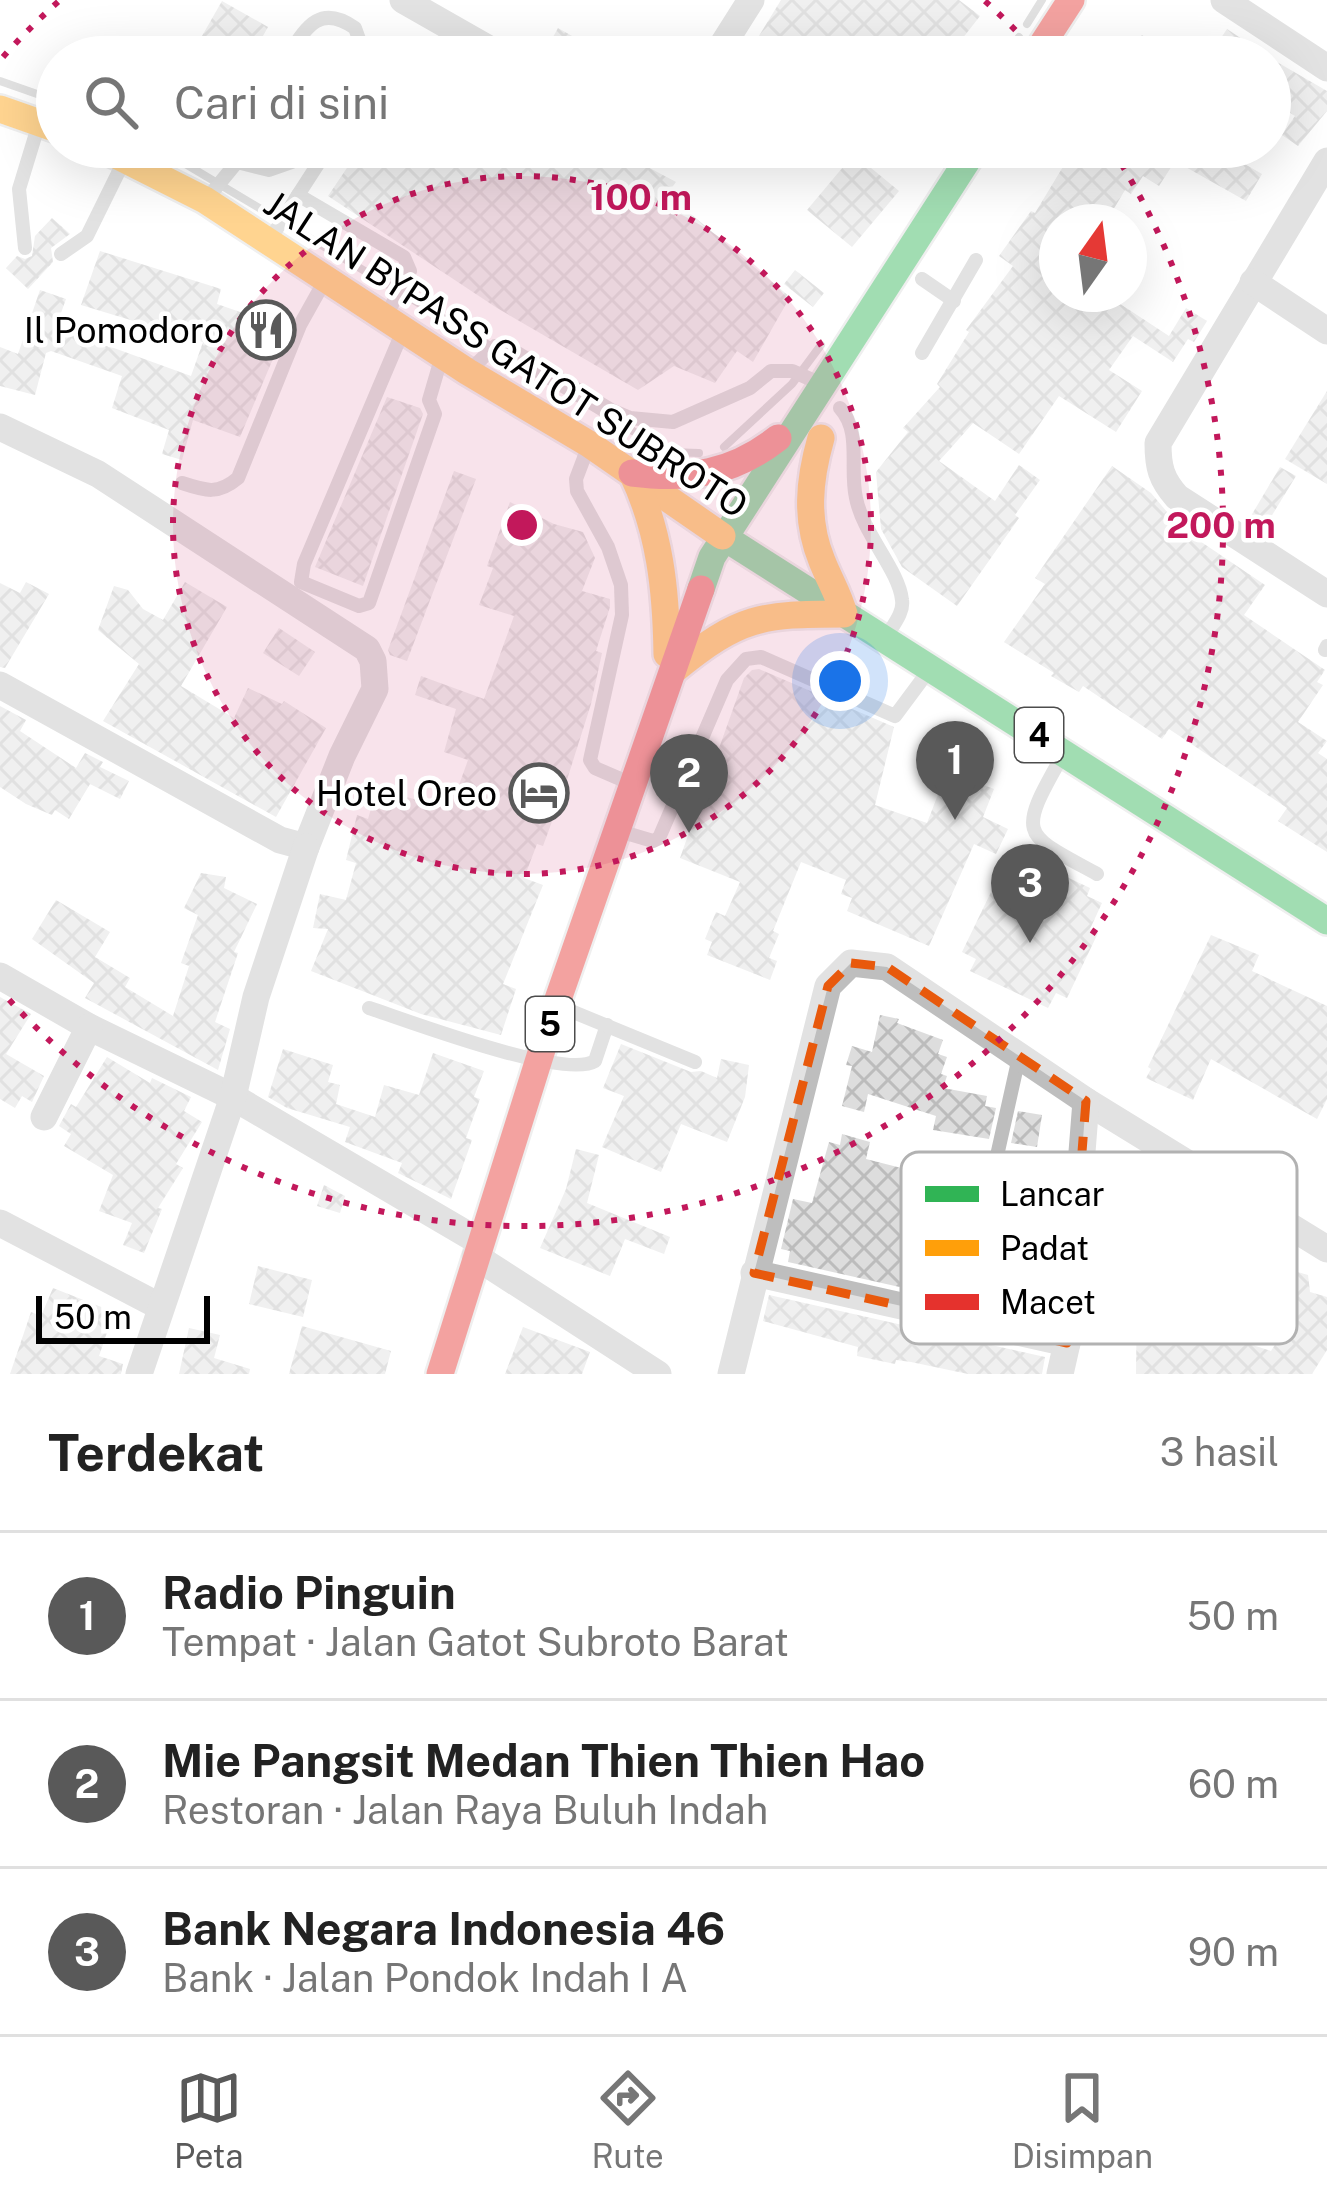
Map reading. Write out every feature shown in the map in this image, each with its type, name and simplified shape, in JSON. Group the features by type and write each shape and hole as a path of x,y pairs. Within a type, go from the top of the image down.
{"main road":[{"path":"1055,36 1081,9"},
{"path":"0,109 36,121"},
{"name":"JALAN BYPASS GATOT SUBROTO","path":"143,168 206,200 468,372 589,444 747,554"},
{"name":"5","path":"700,598 747,554 809,430 821,385 962,168"},
{"name":"5","path":"440,1374 556,1005 707,568 722,536 809,430 840,408 994,168"},
{"path":"632,473 684,479 745,464 809,430 810,513 819,554 837,586 844,614 749,616 718,634 667,676"},
{"path":"632,473 649,505 664,567 667,676"},
{"name":"4","path":"747,554 1327,921"}],"street":[{"path":"403,0 466,36"},
{"path":"728,36 751,0"},
{"path":"1224,0 1279,36"},
{"path":"1291,44 1327,68"},
{"path":"1327,161 1158,443 1162,481 1177,496 1327,594"},
{"path":"1253,281 1327,331"},
{"path":"0,427 98,474 367,649 373,661 375,689 306,847 256,997 232,1097 139,1374"},
{"path":"0,685 280,840 306,847"},
{"path":"731,1374 828,986 851,963 887,967 1169,1152"},
{"path":"0,976 89,1027 232,1097 478,1249 658,1374"},
{"path":"44,1117 89,1027"},
{"path":"1082,1152 1086,1101"},
{"path":"0,1223 160,1306"},
{"path":"1297,1231 1327,1249"},
{"path":"754,1273 901,1306"},
{"path":"1060,1374 1067,1344"}],"lane":[{"path":"301,36 324,17 344,20 358,36"},
{"path":"25,248 19,189 36,153"},
{"path":"61,254 87,236 107,168"},
{"path":"206,200 225,168"},
{"path":"268,242 316,168"},
{"path":"298,196 404,257 410,265 395,323 304,564 302,582 359,606 369,603 435,414 430,390 443,354"},
{"path":"922,353 976,260"},
{"path":"182,483 210,492 225,489 238,478 300,325 326,279"},
{"path":"922,279 955,301"},
{"path":"468,372 495,346 514,351 610,410 630,418 673,422 750,388 771,371 792,371 821,385"},
{"path":"840,408 851,421 856,500 869,538 897,582 902,600 902,610 886,639"},
{"path":"589,444 576,479 577,491 608,547 621,585 622,615 590,760 595,768 630,783"},
{"path":"614,830 653,841 659,838 727,680 746,658 760,657 895,716 931,668"},
{"path":"1065,751 1032,812 1030,827 1040,843 1097,874"},
{"path":"556,1005 694,1061"},
{"path":"369,1008 538,1061 589,1066 607,1025"},
{"path":"998,1152 1019,1057"}],"highlighted area":[{"path":"851,963 887,967 1086,1101 1067,1343 754,1273 828,986"}],"building":[{"path":"781,0 959,0 980,16 964,36 759,36"},
{"path":"222,1 268,27 263,36 202,36"},
{"path":"1291,70 1327,91 1327,111 1298,146 1291,141 1295,116 1291,113"},
{"path":"347,168 650,168 676,182 667,194 790,297 753,362 737,351 715,383 674,366 638,390 497,308 328,196"},
{"path":"842,168 871,168 899,191 852,247 807,210"},
{"path":"1062,168 1171,168 1159,186 1143,176 1131,194 1125,190 1117,204 1040,204"},
{"path":"1187,168 1252,168 1262,174 1246,201"},
{"path":"1039,206 1039,312 1132,312 1169,336 1186,308 1207,321 1173,362 1133,336 1109,370 1142,391 1116,432 1059,396 1019,454 973,423 939,461 995,501 1019,465 1040,480 957,606 902,567 881,529 876,472 908,432 903,428 940,387 937,384 966,330 1013,266 999,256 1031,211 1035,213"},
{"path":"52,218 70,234 51,248 53,262 28,289 6,268 17,256 32,256 35,236"},
{"path":"100,251 221,289 217,304 286,328 240,437 193,420 182,460 162,454 169,430 112,408 122,376 51,351 46,353 35,395 0,386 0,347 18,354 40,290 66,299 56,327 191,376 203,342 81,305"},
{"path":"795,270 824,293 813,307 784,284"},
{"path":"1327,391 1327,484 1285,459"},
{"path":"387,397 420,408 423,414 363,586 315,567"},
{"path":"1112,466 1192,528 1188,533 1265,585 1244,615 1325,670 1317,682 1323,685 1298,722 1327,741 1318,753 1327,759 1327,852 1278,821 1287,808 1169,729 1162,739 1083,686 1079,692 1051,676 1054,673 1004,642 1045,584 1035,578"},
{"path":"1280,467 1296,476 1263,530 1248,521"},
{"path":"454,471 476,479 407,661 388,650"},
{"path":"510,502 554,524 583,532 595,558 582,591 610,599 610,607 596,651 602,653 591,704 565,786 543,846 537,844 524,878 543,885 503,984 516,989 501,1035 421,1014 311,971 328,929 313,928 320,894 346,900 356,863 346,860 357,815 368,819 377,788 450,810 468,760 444,752 456,709 415,695 421,676 484,699 514,616 479,605"},
{"path":"26,582 49,594 5,668 0,667 0,583 20,593"},
{"path":"185,582 227,607 181,686 234,718 248,688 284,701 326,728 276,817 103,721 139,664 98,630 114,586 128,590 143,609 163,620"},
{"path":"279,628 315,652 299,676 263,653"},
{"path":"759,669 894,727 875,805 927,823 947,771 994,789 983,817 1008,829 996,854 974,844 929,946 847,911 852,898 841,894 846,880 801,862 773,931 779,934 769,958 777,961 770,980 707,955 712,942 705,939 716,912 725,916 740,882 680,858 744,678"},
{"path":"0,706 26,720 20,731 76,768 85,753 103,762 100,767 129,781 120,799 90,784 69,819 55,810 52,815 26,804 0,787"},
{"path":"1007,859 1033,872 1037,863 1090,888 1087,896 1102,903 1090,929 1098,933 1067,998 1056,993 1048,1008 970,971 976,959 962,952"},
{"path":"201,873 226,877 224,888 257,904 234,952 238,953 215,1022 230,1029 218,1070 85,998 94,983 32,939 56,900 110,932 95,957 130,978 125,987 173,1016 189,966 181,963 198,915 184,908"},
{"path":"1211,935 1259,955 1252,971 1327,1006 1327,1099 1317,1119 1211,1059 1193,1100 1146,1078"},
{"path":"0,997 31,1014 6,1054 44,1076 32,1102 22,1096 15,1108 0,1099"},
{"path":"880,1015 943,1040 938,1054 947,1057 941,1074 947,1076 943,1088 987,1096 985,1106 996,1108 989,1139 933,1130 936,1116 868,1094 864,1112 842,1106 852,1046 872,1052"},
{"path":"621,1044 717,1078 721,1059 749,1065 745,1097 727,1142 681,1124 661,1172 602,1147 624,1096 603,1088"},
{"path":"283,1049 333,1065 328,1082 340,1085 336,1104 375,1117 384,1085 419,1095 433,1053 484,1071 466,1138 472,1140 451,1199 398,1173 402,1163 345,1142 350,1127 287,1108 268,1097"},
{"path":"107,1057 150,1083 152,1078 191,1097 184,1111 202,1122 176,1164 183,1168 158,1208 162,1209 144,1253 123,1245 132,1223 99,1211 113,1175 64,1146 71,1134 59,1126"},
{"path":"1018,1111 1042,1115 1037,1147 1011,1143"},
{"path":"842,1134 870,1142 866,1159 901,1168 901,1287 788,1262 790,1251 781,1249 793,1199 812,1203 829,1142 840,1145"},
{"path":"576,1149 599,1155 587,1203 670,1237 664,1254 625,1239 610,1276 540,1248 566,1189"},
{"path":"324,1185 345,1196 340,1213 317,1206"},
{"path":"258,1266 312,1280 303,1317 249,1304"},
{"path":"1297,1272 1308,1275 1310,1292 1327,1297 1327,1350 1312,1374 1136,1374 1136,1344 1250,1344 1271,1351 1275,1344 1297,1344"},
{"path":"53,1288 114,1312 99,1356 123,1364 121,1374 10,1374 31,1312 41,1316"},
{"path":"769,1295 901,1325 901,1344 987,1344 1045,1357 1042,1374 968,1374 857,1356 858,1347 763,1321"},
{"path":"302,1326 391,1351 385,1374 289,1374"},
{"path":"523,1327 590,1352 582,1374 505,1374"},
{"path":"189,1328 220,1335 214,1358 250,1369 249,1374 179,1374"}],"waterway":[{"path":"1027,24 1042,0"},
{"path":"0,81 36,94"},
{"path":"192,168 668,452 699,453"},
{"path":"724,447 792,384 821,345"}],"traffic: fast":[{"path":"701,589 712,557 962,168"},
{"path":"722,536 1327,921"}],"traffic: slow":[{"path":"0,109 36,122"},
{"path":"142,168 205,200 468,372 589,444 722,536"},
{"path":"674,670 717,638 753,622 844,614 822,561 811,515 821,438"},
{"path":"632,473 660,561 667,654"}],"traffic: jam":[{"path":"1048,36 1071,0"},
{"path":"632,473 709,472 744,460 778,438"},
{"path":"440,1374 556,1005 701,589"}],"place":[{"name":"Il Pomodoro","path":"266,330"},
{"name":"Hotel Oreo","path":"539,793"},
{"name":"Radio Pinguin","path":"955,820"},
{"name":"Mie Pangsit Medan Thien Thien Hao","path":"689,833"},
{"name":"Bank Negara Indonesia 46","path":"1030,943"}]}
